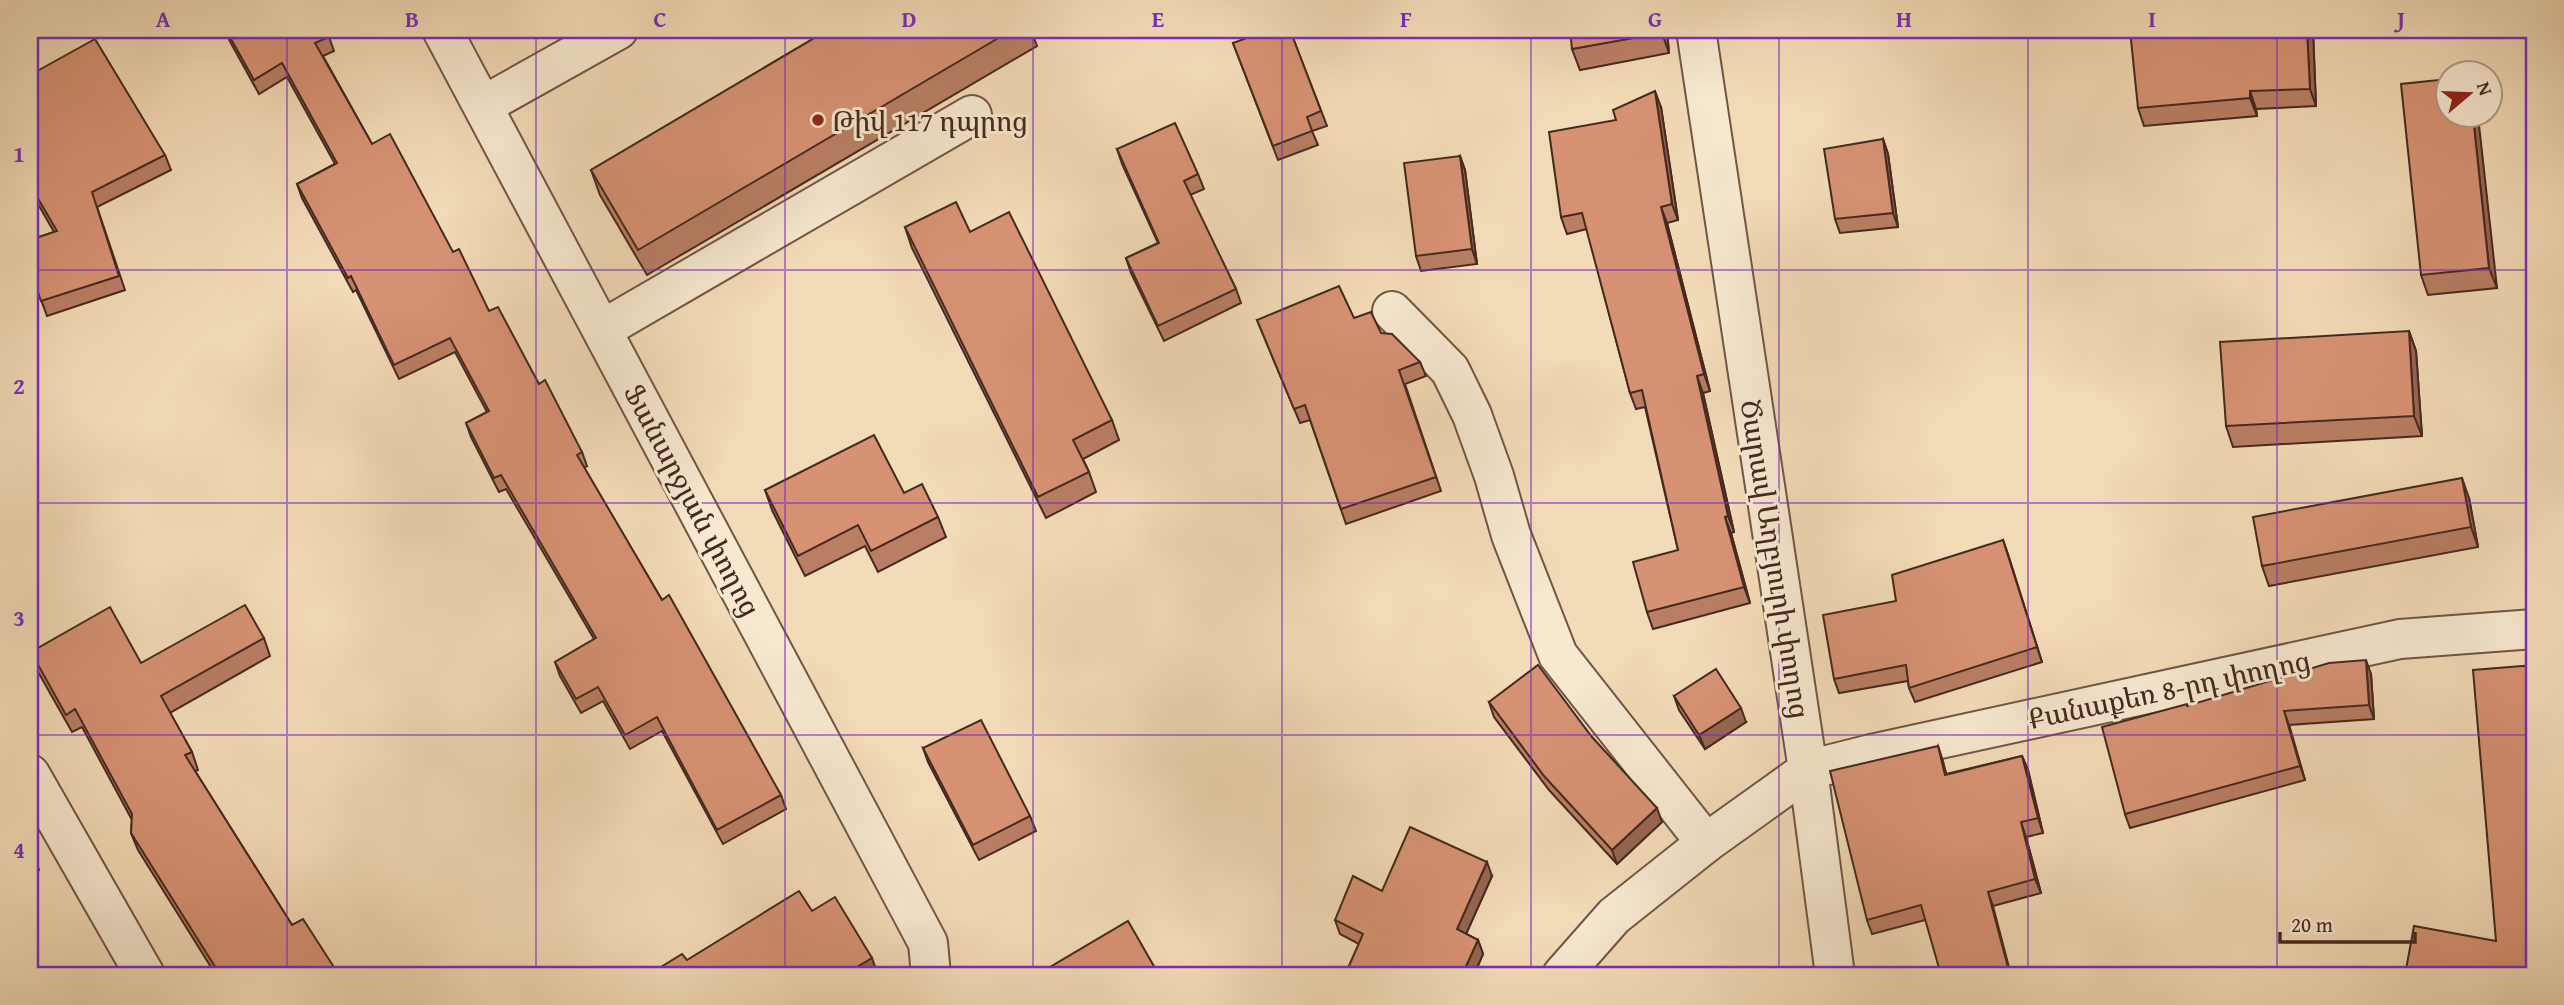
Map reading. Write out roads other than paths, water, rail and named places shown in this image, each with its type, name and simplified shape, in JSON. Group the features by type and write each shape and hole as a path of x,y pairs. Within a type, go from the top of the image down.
{"street":[{"name":"Ֆանարջյան փողոց","path":"442,30 928,943 931,975"},
{"path":"484,105 618,30"},
{"name":"Ծարավ Աղբյուրի փողոց","path":"1696,30 1808,770 1835,975"},
{"path":"603,329 972,115"},
{"path":"1392,311 1451,370 1472,415 1494,476 1511,536 1558,655 1706,843"},
{"name":"Քանաքեռ 8-րդ փողոց","path":"1808,770 2400,639 2534,629"},
{"path":"1562,975 1614,916 1706,843 1808,770"},
{"path":"30,774 145,975"}],"place":[{"name":"Թիվ 117 դպրոց","path":"818,120"}]}
